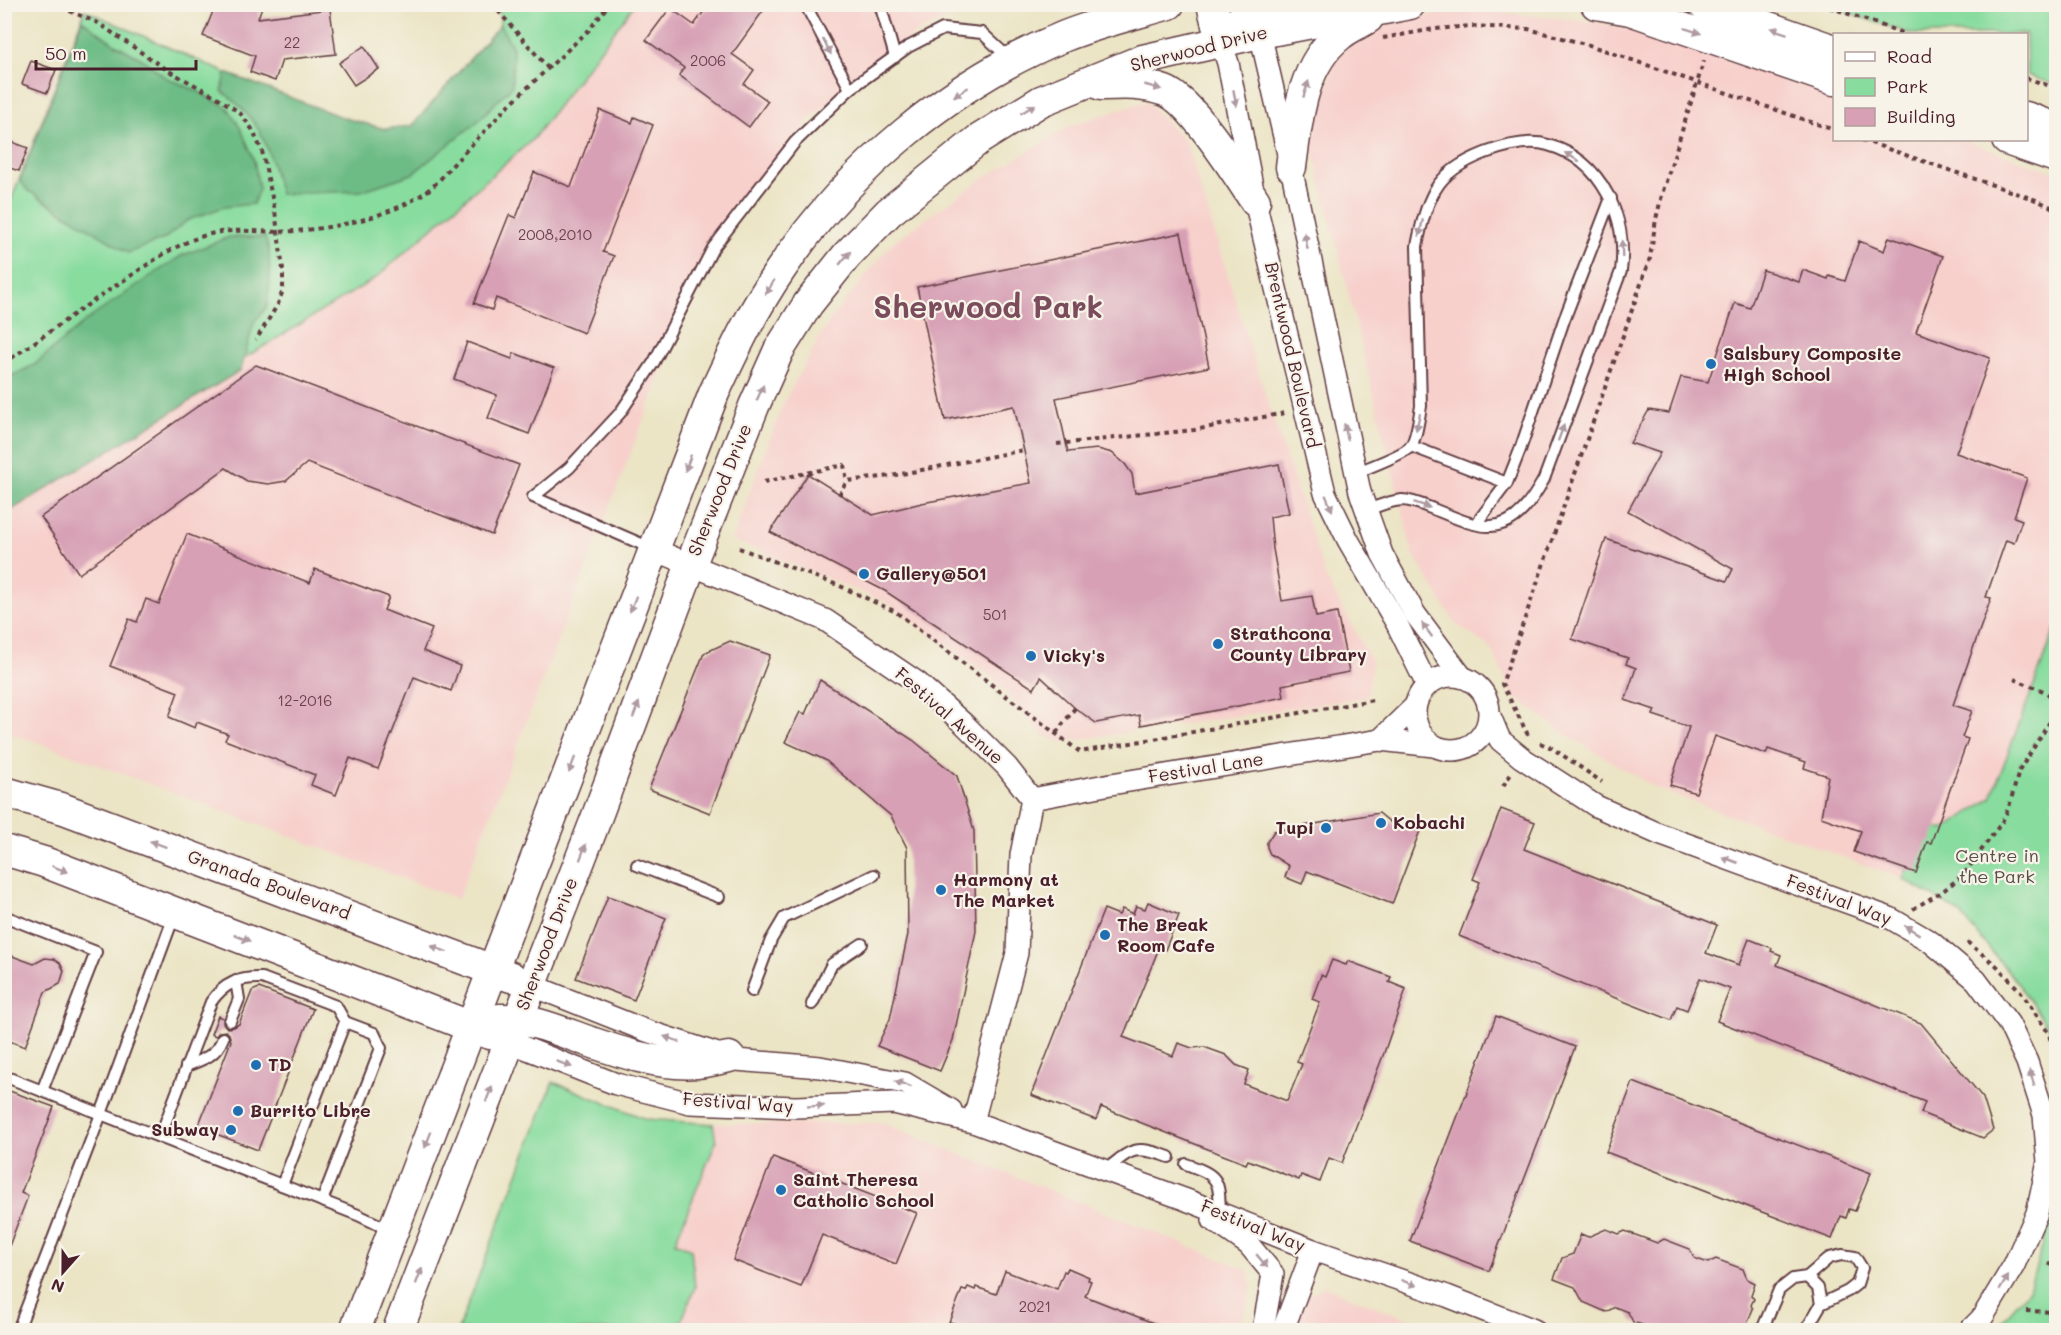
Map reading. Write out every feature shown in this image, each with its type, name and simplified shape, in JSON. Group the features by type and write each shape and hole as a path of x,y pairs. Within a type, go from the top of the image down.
{"main road":[{"path":"1011,61 1047,29 1093,4"},
{"path":"355,1330 714,393 742,333 780,270 802,238 838,196 874,160 941,105 1011,61 1066,35 1169,4"},
{"name":"Brentwood Boulevard","path":"1212,4 1221,42"},
{"path":"1596,4 1630,10 1833,80"},
{"path":"1703,4 1833,50"},
{"path":"1291,167 1298,115 1315,64 1339,35 1396,7"},
{"name":"Sherwood Drive","path":"398,1330 691,564 754,406 779,350 808,303 847,255 889,212 978,140 1041,101 1142,60 1221,42 1263,14 1396,7"},
{"path":"1074,87 1140,83 1168,92 1193,113 1255,201"},
{"path":"2028,118 2056,128"},
{"path":"2010,141 2056,157"},
{"name":"Granada Boulevard","path":"4,792 64,809 531,985"},
{"path":"4,850 44,862 471,1026 514,1031 552,1028 612,1049 661,1060 697,1063 729,1057"}],"street":[{"name":"Brentwood Boulevard","path":"1263,14 1291,167 1355,473 1366,511 1382,554 1415,614 1462,677"},
{"name":"Brentwood Boulevard","path":"1221,42 1228,63 1255,201 1325,493 1348,540 1397,624 1427,686"},
{"name":"Festival Avenue","path":"655,550 825,620 908,677 971,731 1010,771 1032,800"},
{"path":"1449,675 1462,677 1474,682 1483,691 1490,716 1480,739 1470,747 1445,750 1425,739 1418,729 1415,706 1419,695 1437,678 1449,675"},
{"path":"1380,740 1415,706"},
{"name":"Festival Way","path":"1490,716 1500,740 1522,758 1596,806 1659,834 1890,918 1931,942 1976,980 2009,1024 2027,1062 2044,1115 2048,1162 2037,1213 2014,1265 1982,1318 1970,1330"},
{"name":"Festival Lane","path":"1032,800 1111,784 1380,740 1434,746"},
{"path":"973,1122 1017,953 1021,855 1032,800"},
{"name":"Festival Way","path":"531,985 647,1031 736,1060 820,1066 905,1083 973,1122"},
{"name":"Festival Way","path":"514,1031 616,1083 690,1102 796,1107 894,1102 973,1122 1184,1199 1313,1250 1447,1296 1534,1330"},
{"path":"1184,1199 1249,1245 1273,1274 1263,1330"},
{"path":"1283,1330 1313,1250"}],"lane":[{"path":"805,4 850,89"},
{"path":"880,4 895,57"},
{"path":"655,550 533,497 569,468 620,413 654,362 713,248 795,142 850,89 908,47 943,29 982,33 1011,61"},
{"path":"1355,473 1404,452 1411,446 1421,406 1418,246 1421,223 1436,188 1450,172 1474,157 1521,143 1547,144 1572,155 1592,170 1611,198 1624,250 1621,271 1544,479 1535,496 1520,513 1507,521 1491,526 1476,524 1403,500 1366,511"},
{"path":"1476,524 1507,483 1564,320 1611,198"},
{"path":"1411,446 1507,483"},
{"path":"637,865 719,897"},
{"path":"752,991 771,940 784,918 874,875"},
{"path":"18,1330 175,912"},
{"path":"4,916 96,952 42,1091"},
{"path":"812,1004 832,964 862,944"},
{"path":"160,1137 211,1002 228,984 250,977 262,978 336,1006 345,1022 374,1033 381,1048 322,1201"},
{"path":"230,1021 239,999 236,981"},
{"path":"282,1185 345,1022"},
{"path":"186,1066 210,1057 218,1050 223,1038"},
{"path":"4,1076 393,1231"},
{"path":"1106,1170 1126,1153 1147,1149 1169,1157"},
{"path":"1186,1164 1209,1173 1220,1187 1220,1213"},
{"path":"1762,1330 1779,1290 1792,1279 1808,1276 1829,1258 1842,1255 1855,1257 1862,1268 1857,1284 1821,1304 1806,1330"},
{"path":"1808,1276 1818,1288 1821,1304"}],"path":[{"path":"53,4 98,23 167,70 217,97 240,113 252,129 262,151 278,231 283,270 283,290 278,304 256,340"},
{"path":"492,4 548,68"},
{"path":"4,363 49,334 88,303 168,251 204,236 239,230 292,232 342,225 398,208 423,195 437,185 446,172 510,104 589,30 609,4"},
{"path":"1821,4 1902,33"},
{"path":"1375,40 1435,29 1472,26 1528,29 1589,45 1833,130"},
{"path":"1522,758 1528,736 1502,684 1650,258 1663,191 1699,83 1704,60"},
{"path":"2028,79 2056,88"},
{"path":"1865,141 2056,209"},
{"path":"1057,444 1194,430 1286,413"},
{"path":"847,481 891,476 1024,450"},
{"path":"764,482 844,465 847,481 839,495"},
{"path":"739,548 840,586 896,612 1080,752 1373,700"},
{"path":"2014,679 2046,692 2056,702"},
{"path":"1056,733 1075,708"},
{"path":"1912,909 1943,891 1964,873 2002,822 2023,765 2056,712"},
{"path":"2048,1263 2056,1267"},
{"path":"2025,1311 2055,1312 2056,1322"}],"shaded area":[{"path":"634,5 975,5 918,32 811,117 705,260 458,899 32,740 5,733 5,504 533,139"},
{"name":"Salsbury Composite High School","path":"1479,10 1595,22 1662,37 1833,96 1833,141 1966,141 2056,173 2056,627 1991,798 1943,830 1923,822 1903,879 1658,789 1562,732 1513,696 1491,648 1455,623 1413,554 1312,146 1334,61 1360,34 1403,18"},
{"path":"1146,101 1186,142 1326,578 1372,662 1367,697 1060,742 1042,735 994,679 886,602 732,540 784,402 829,321 893,242 985,177 1072,125"},
{"name":"Saint Theresa Catholic School","path":"553,1082 647,1119 713,1124 883,1123 1248,1270 1252,1289 1240,1330 458,1330"},
{"path":"1324,1287 1437,1330 1293,1330 1303,1302 1310,1294"}],"green space":[{"path":"499,5 634,5 533,139 376,278 5,504 5,216 85,10 226,73 344,118 385,129 412,126 500,25"},
{"path":"1825,5 2056,5 2056,85 2028,75 2028,33 1908,33"},
{"path":"82,20 115,44 142,59 165,77 228,108 241,129 254,160 259,189 253,204 224,207 188,220 164,239 128,253 27,190 20,180"},
{"path":"500,25 513,48 512,86 477,122 412,174 361,191 280,194 262,136 248,115 222,91 226,73 344,118 385,129 412,126"},
{"path":"229,237 265,237 269,251 270,280 267,307 254,322 241,370 5,514 5,379 34,365 87,320 181,256"},
{"name":"Centre in the Park","path":"2056,627 2056,1043 2054,1035 2013,977 1959,912 1903,879 1923,822 1943,830 1991,798"},
{"path":"553,1082 646,1119 713,1124 716,1142 675,1242 691,1249 695,1287 678,1330 458,1330"},
{"path":"2056,1200 2056,1330 1994,1330 2029,1290"}],"building":[{"path":"216,4 263,4 258,18 330,9 336,54 282,60 275,81 250,72 255,56 203,36"},
{"path":"709,4 768,4 732,54 754,70 744,84 768,101 749,127 679,75 684,68 646,40 670,8 694,25"},
{"path":"364,46 379,69 354,85 339,63"},
{"path":"31,61 56,70 47,93 22,84"},
{"path":"600,110 632,123 634,117 653,125 603,252 614,256 584,333 496,298 492,310 474,303 509,215 516,218 534,172 571,187"},
{"path":"4,139 28,148 19,171 4,166"},
{"path":"1181,233 1209,367 1056,398 1068,452 1098,449 1112,453 1125,464 1132,474 1135,493 1279,464 1289,513 1270,517 1282,601 1312,596 1316,617 1337,613 1349,672 1282,685 1284,697 1141,725 1139,715 1096,723 1075,708 1041,677 1034,689 885,591 770,532 808,474 873,515 922,503 1031,483 1014,406 945,420 917,287"},
{"name":"Salsbury Composite High School","path":"1889,237 1943,256 1916,332 1990,358 1956,453 2027,478 2014,517 2022,520 2014,543 2006,540 1986,597 1991,598 1953,705 1972,711 1962,737 1968,739 1931,843 1927,842 1916,873 1854,852 1861,831 1821,817 1828,776 1804,768 1806,762 1768,749 1766,754 1715,736 1696,793 1670,785 1689,727 1653,715 1655,710 1625,700 1636,668 1626,664 1628,658 1572,639 1606,539 1727,581 1733,569 1628,511 1660,453 1630,443 1649,410 1669,413 1681,377 1708,382 1735,303 1750,308 1763,270 1799,282 1803,270 1828,279 1829,276 1845,281 1859,241 1884,251"},
{"path":"467,342 512,359 514,353 554,368 529,434 488,418 497,395 454,379"},
{"path":"256,365 519,465 492,535 307,463 286,481 268,484 247,481 226,468 79,574 41,517"},
{"path":"187,534 310,583 315,569 389,597 384,610 432,629 423,651 460,666 451,691 414,677 378,769 350,758 336,795 311,785 315,775 225,740 228,734 197,722 195,728 169,717 178,692 110,666 129,619 137,622 146,599 159,604"},
{"path":"730,641 770,655 710,813 649,789 704,653"},
{"name":"Harmony at The Market","path":"820,680 913,740 957,776 974,831 976,931 953,1040 940,1071 877,1046 890,1019 908,934 907,848 891,816 825,760 785,742 800,712 805,714"},
{"path":"1501,809 1535,822 1524,849 1717,925 1706,953 1739,965 1749,939 1772,948 1771,951 1781,955 1777,965 1921,1023 1983,1098 1993,1130 1983,1138 1921,1113 1925,1102 1717,1021 1730,989 1700,978 1687,1010 1677,1006 1671,1020 1459,936 1480,882 1473,879"},
{"path":"1379,813 1400,827 1421,828 1392,904 1307,871 1302,884 1285,877 1289,866 1270,854 1267,847 1267,842 1274,831"},
{"path":"608,896 666,918 634,1000 576,978"},
{"path":"1148,902 1179,915 1165,950 1159,948 1123,1037 1173,1056 1178,1043 1192,1048 1204,1047 1226,1055 1236,1065 1249,1070 1244,1084 1287,1101 1302,1064 1297,1062 1320,1002 1312,999 1321,975 1325,977 1332,960 1346,965 1348,961 1391,977 1389,982 1406,989 1342,1163 1329,1158 1320,1182 1301,1175 1299,1180 1248,1160 1246,1164 1101,1107 1096,1120 1031,1095 1104,909 1119,915 1122,909 1133,914 1136,906 1145,909"},
{"path":"4,953 34,964 45,958 54,959 60,963 64,971 60,984 45,992 25,1047 4,1039"},
{"name":"TD","path":"259,988 313,1009 258,1150 198,1127 231,1041 226,1031 219,1032 216,1036 211,1034 218,1016 223,1018 223,1023 227,1028 239,1024 252,991"},
{"path":"1496,1016 1575,1047 1489,1271 1410,1241"},
{"path":"1633,1082 1871,1173 1855,1211 1849,1209 1846,1218 1841,1216 1832,1239 1606,1152"},
{"path":"4,1089 54,1107 21,1193 28,1196 6,1254 4,1254"},
{"path":"773,1157 917,1213 896,1264 822,1235 801,1287 733,1260"},
{"path":"1606,1229 1619,1234 1625,1231 1657,1243 1664,1239 1690,1249 1694,1258 1708,1263 1716,1259 1743,1269 1747,1279 1755,1283 1751,1295 1754,1299 1751,1305 1753,1309 1745,1328 1741,1330 1667,1328 1657,1330 1633,1322 1628,1312 1615,1307 1606,1312 1583,1302 1575,1287 1554,1279 1562,1258 1573,1254 1581,1234 1588,1237"},
{"path":"1068,1268 1089,1277 1088,1280 1091,1281 1085,1296 1171,1330 961,1330 952,1327 954,1323 949,1322 962,1290 966,1291 968,1287 975,1290 976,1287 996,1294 1005,1271 1057,1289 1064,1271 1066,1272"}],"place":[{"name":"Salsbury Composite High School","path":"1711,364"},
{"name":"Gallery@501","path":"864,574"},
{"name":"Strathcona County Library","path":"1218,644"},
{"name":"Vicky's","path":"1031,656"},
{"name":"Kobachi","path":"1381,823"},
{"name":"Tupi","path":"1326,828"},
{"name":"Harmony at The Market","path":"941,890"},
{"name":"The Break Room Cafe","path":"1105,935"},
{"name":"TD","path":"256,1065"},
{"name":"Burrito Libre","path":"238,1111"},
{"name":"Subway","path":"231,1130"},
{"name":"Saint Theresa Catholic School","path":"781,1190"}],"district":[{"name":"Sherwood Park","path":"988,308"}]}
